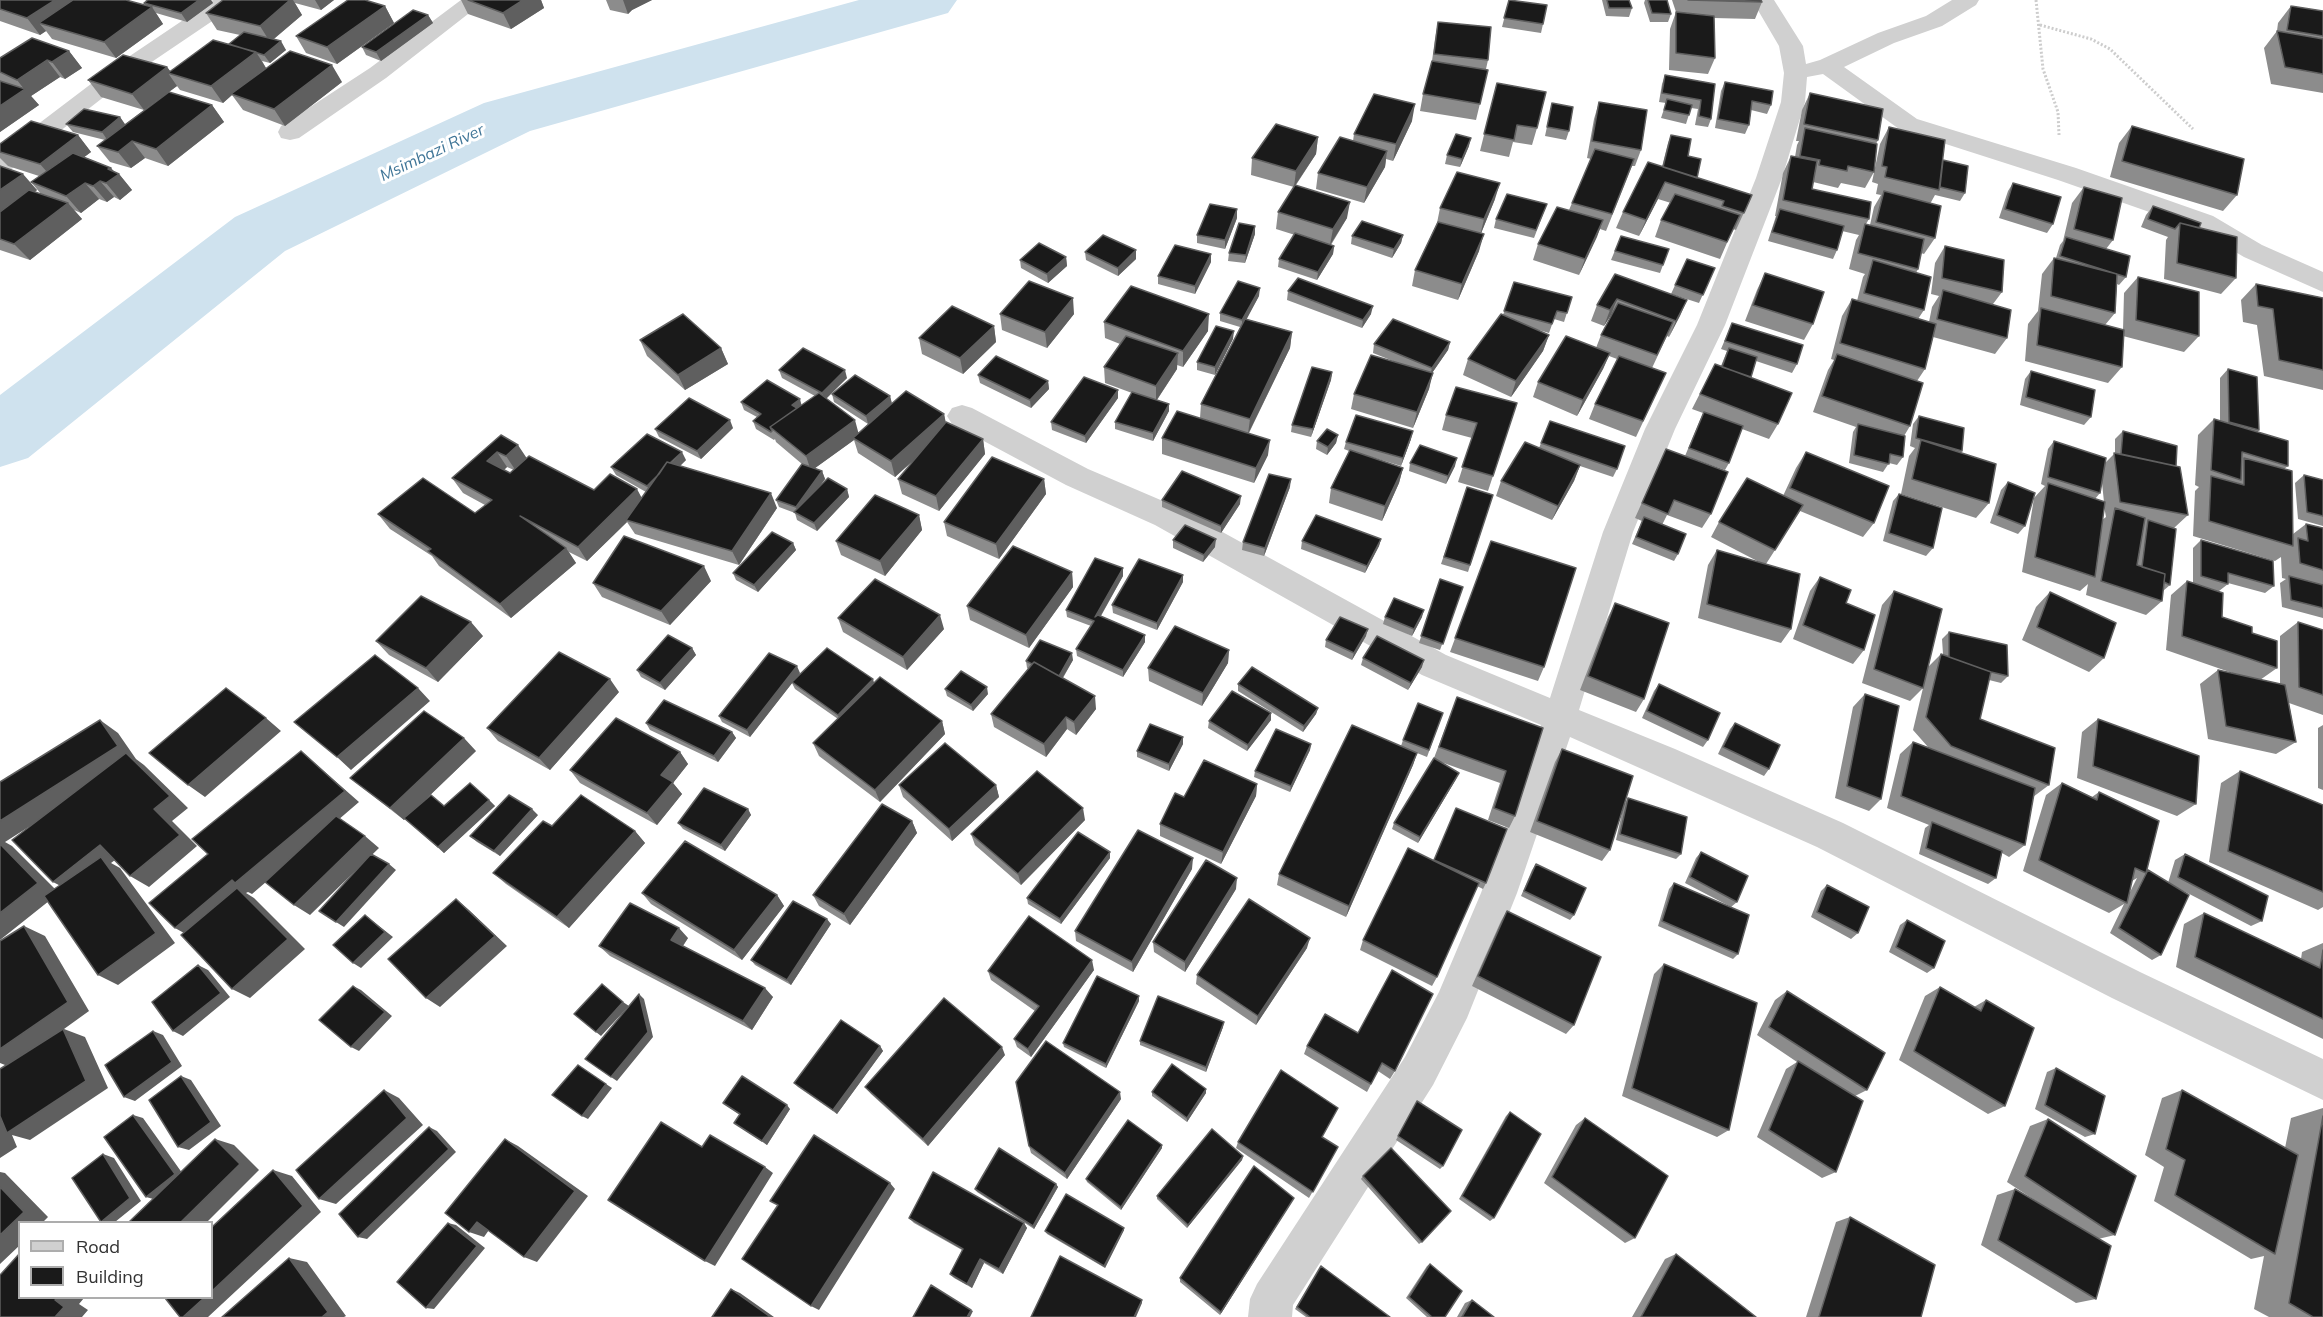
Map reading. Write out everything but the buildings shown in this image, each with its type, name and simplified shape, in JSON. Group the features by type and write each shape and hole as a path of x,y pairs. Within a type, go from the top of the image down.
{"street":[{"path":"0,165 120,73 228,0"},
{"path":"290,132 378,73 475,0"},
{"path":"1270,1317 1272,1299 1419,1071 1453,1005 1499,892 1560,718 1618,532 1660,429 1711,325 1769,178 1793,102 1796,73 1791,46 1763,0"},
{"path":"1796,73 1827,66 1886,38 1934,21 1968,0"},
{"path":"1827,66 1908,124 2067,174 2204,222 2253,251 2323,284"},
{"path":"962,416 1077,477 1166,516 1394,645 1434,665 1663,760 1830,835 2126,985 2323,1080"}],"path":[{"path":"2036,0 2043,69 2058,112 2060,143 2067,174"},
{"path":"2040,24 2091,39 2110,50 2161,96 2193,129"}],"waterway":[{"name":"Msimbazi River","path":"0,437 260,234 507,117 927,0"}]}
